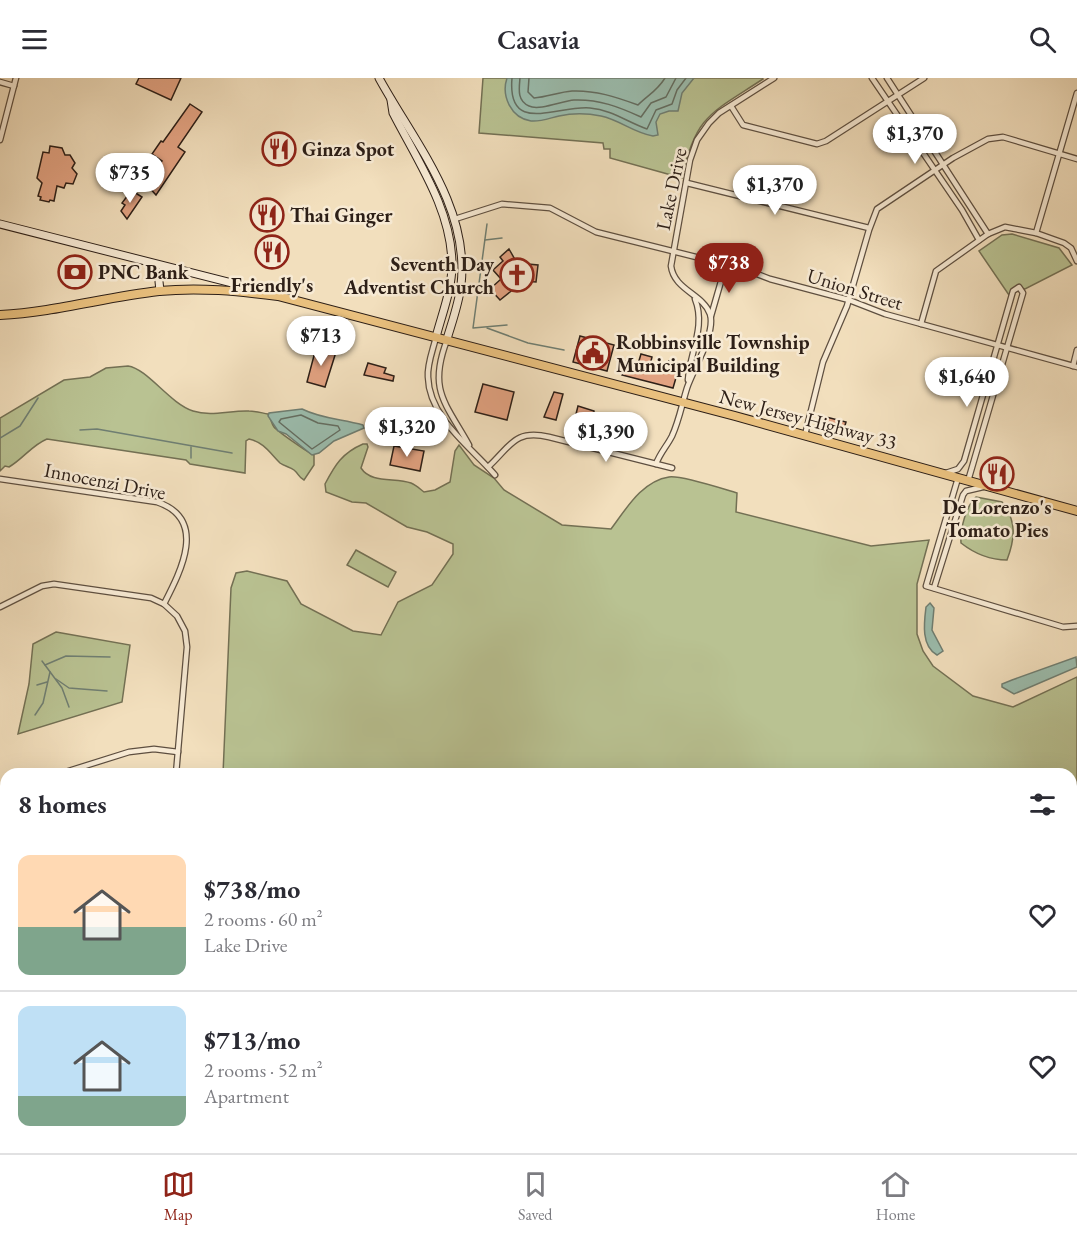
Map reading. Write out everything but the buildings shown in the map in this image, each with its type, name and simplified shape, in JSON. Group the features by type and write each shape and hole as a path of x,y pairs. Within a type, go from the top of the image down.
{"main road":[{"name":"New Jersey Highway 33","path":"0,315 52,311 160,291 211,289 279,296 805,435 1077,511"}],"street":[{"path":"0,140 16,78"},
{"path":"379,78 391,100 399,108 431,167 454,219 462,264 461,287 438,367 438,384 446,405 472,450"},
{"name":"Lake Drive","path":"711,316 702,301 696,299 673,274 671,266 672,250 690,159 697,140 714,118 774,78"},
{"path":"872,78 979,240"},
{"path":"887,78 988,234"},
{"path":"731,105 743,125 813,144 826,141 924,78"},
{"path":"0,82 14,86"},
{"path":"1036,233 1077,93"},
{"path":"391,100 393,113 444,216 447,228 452,267 449,290 428,369 429,392 450,427 495,475"},
{"path":"805,435 824,362 849,300 869,228 877,209 981,141 996,137 1077,159"},
{"path":"687,183 869,228"},
{"name":"Union Street","path":"454,219 502,204 550,208 596,232 726,264 921,324 1075,367"},
{"path":"444,216 454,219"},
{"path":"447,228 454,219"},
{"path":"0,224 279,296"},
{"path":"921,324 936,271 988,234 1005,227 1036,233 1064,243 1071,248 1077,259"},
{"path":"148,262 158,272 160,291"},
{"path":"656,464 672,435 688,385 703,351 726,264"},
{"path":"937,472 952,472 961,466 964,460 1013,290 1019,287 1023,292 968,481"},
{"path":"688,385 691,357 701,316 696,299"},
{"path":"1075,367 1077,350"},
{"path":"488,467 514,439 528,434 545,436 672,468"},
{"path":"958,478 926,586 1063,627 1077,626"},
{"name":"Innocenzi Drive","path":"0,479 157,502 171,508 181,519 188,541 186,554 164,604"},
{"path":"934,588 963,495 972,489 988,486"},
{"path":"0,607 42,586 54,584 143,596 164,604 177,616 187,639 177,768"},
{"path":"78,768 129,752 153,749 178,752"}],"green space":[{"path":"483,78 763,79 719,108 700,128 687,157 682,178 610,158 610,149 604,149 603,143 479,133"},
{"path":"1012,234 1059,248 1072,265 1025,289 1016,287 1011,298 979,251 1002,235"},
{"path":"128,366 136,368 176,401 193,411 214,413 251,411 268,414 276,429 314,455 314,465 304,480 294,470 280,463 263,445 249,439 246,441 245,473 190,464 186,460 47,439 14,464 9,467 5,466 0,471 0,418 64,380 90,377 106,368"},
{"path":"367,444 361,468 365,473 377,478 405,481 424,492 435,490 450,482 455,451 459,445 474,465 494,478 504,490 562,525 611,529 643,490 659,480 675,477 737,493 736,512 871,546 929,540 917,584 917,634 923,651 933,666 973,696 1013,707 1077,677 1077,768 223,768 231,588 236,573 247,571 287,581 301,604 353,631 381,635 398,602 432,585 453,554 453,544 427,532 407,527 366,503 352,502 326,492 325,484 336,465 350,451"},
{"path":"976,497 1002,502 1007,509 1012,523 1013,537 1007,560 983,556 961,543 964,518"},
{"path":"356,550 396,572 388,587 347,565"},
{"path":"56,632 130,645 122,702 18,734 29,684 33,644"}],"water":[{"path":"507,78 694,78 682,93 678,111 660,114 656,122 658,135 653,136 596,115 569,114 534,121 524,119 518,116 509,105 505,92"},
{"path":"302,409 325,417 363,425 364,428 334,441 319,453 312,455 286,434 278,431 268,416 269,413"},
{"path":"930,603 934,608 932,630 943,651 937,655 928,646 925,634 926,607"},
{"path":"1076,657 1077,667 1014,694 1002,687 1002,684"}],"waterway":[{"path":"487,224 473,328 507,325"},
{"path":"485,240 502,238"},
{"path":"487,328 528,343 564,350"},
{"path":"0,438 20,426 38,398"},
{"path":"80,430 97,429 232,453"},
{"path":"191,447 191,458"},
{"path":"45,665 66,656 110,657"},
{"path":"42,661 62,688 69,707"},
{"path":"35,715 43,703 50,672"},
{"path":"56,679 69,688 107,691"},
{"path":"37,685 47,682"}],"place":[{"name":"Ginza Spot","path":"279,149"},
{"name":"Thai Ginger","path":"267,215"},
{"name":"Friendly's","path":"272,252"},
{"name":"PNC Bank","path":"75,272"},
{"name":"Seventh Day Adventist Church","path":"517,275"},
{"name":"Robbinsville Township Municipal Building","path":"593,353"},
{"name":"De Lorenzo's Tomato Pies","path":"997,474"}]}
